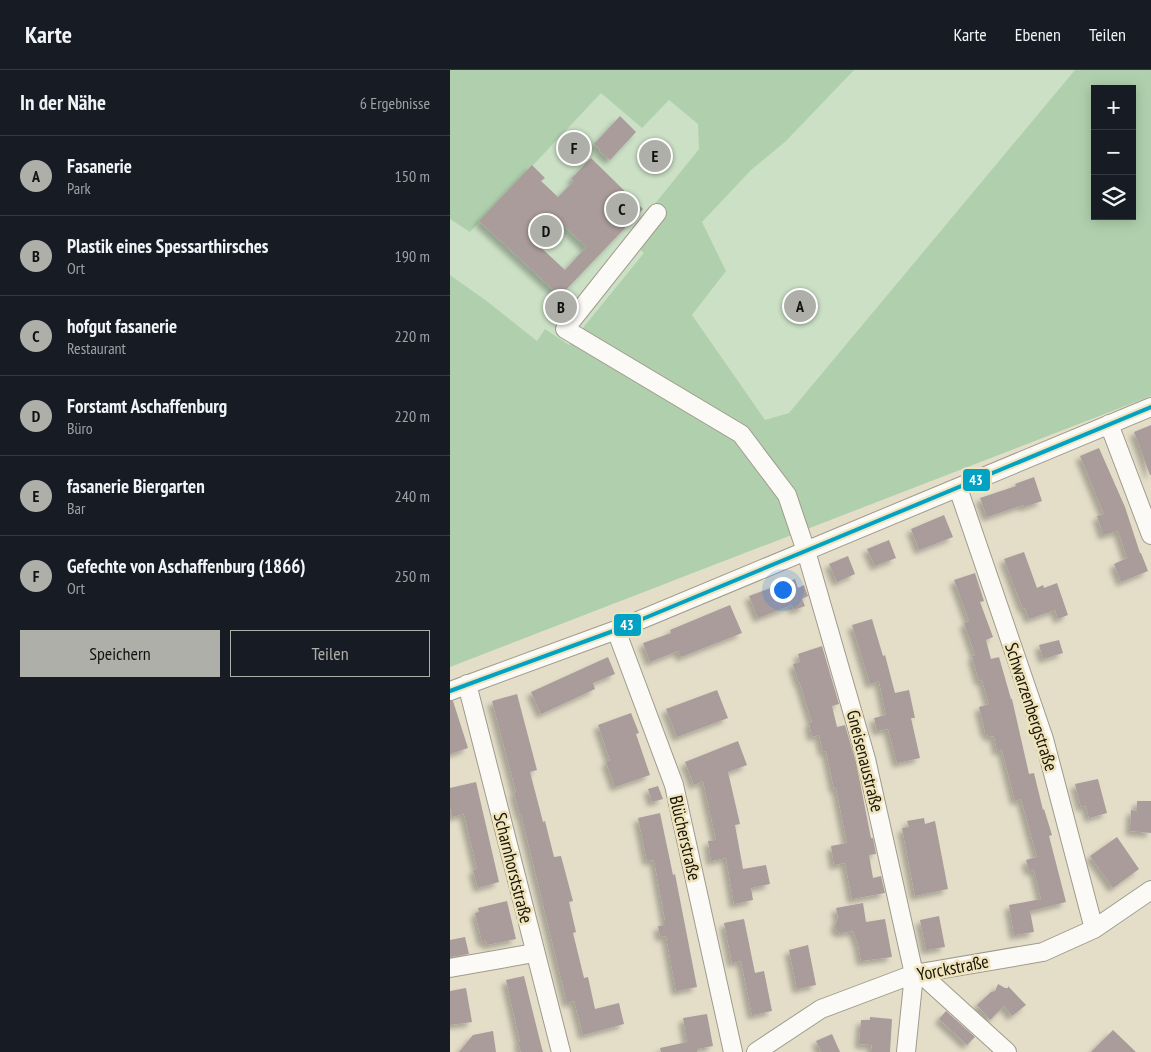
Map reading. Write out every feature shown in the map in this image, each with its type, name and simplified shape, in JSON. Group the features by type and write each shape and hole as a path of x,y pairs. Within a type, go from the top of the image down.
{"street":[{"name":"Gneisenaustraße","path":"657,213 565,328 741,434 787,495 806,551 866,759 917,974 906,1052"},
{"path":"450,690 616,630 1151,407"},
{"path":"1109,424 1151,535"},
{"name":"Schwarzenbergstraße","path":"958,488 1044,739 1094,929"},
{"name":"Blücherstraße","path":"616,630 674,785 733,1052"},
{"name":"Scharnhorststraße","path":"467,684 534,953 561,1052"},
{"name":"Yorckstraße","path":"756,1052 821,1010 917,974 1043,952 1094,929 1151,890"},
{"path":"450,968 534,953"},
{"path":"917,974 1007,1052"}],"green space":[{"path":"450,70 1151,70 1151,396 450,667"},
{"path":"450,70 854,70 786,141 751,170 702,222 726,271 692,315 765,420 789,413 1075,70 1151,70 1151,396 450,667 450,275 537,341 545,329 569,345 644,253 637,246 650,210 699,149 698,124 669,100 642,128 601,93 470,232 450,219"}],"building":[{"path":"620,116 636,132 610,160 594,144"},
{"path":"591,158 643,209 560,296 479,221 532,165 545,178 541,181 558,197 574,181 571,179","holes":["556,218 586,247 565,270 535,242"]},
{"path":"1151,425 1151,475 1150,475 1134,432"},
{"path":"1099,448 1125,507 1148,571 1121,582 1114,564 1127,558 1118,531 1103,535 1097,516 1104,514 1080,456"},
{"path":"1034,477 1042,501 987,517 980,498 1016,486 1015,484"},
{"path":"944,515 953,537 919,550 911,529"},
{"path":"889,540 896,558 875,566 867,549"},
{"path":"1024,552 1037,588 1043,585 1044,588 1057,583 1068,615 1058,619 1055,610 1029,619 1025,608 1023,609 1004,559"},
{"path":"848,556 855,574 837,582 829,564"},
{"path":"975,573 984,601 980,602 993,637 986,640 991,659 999,657 1012,699 1029,774 1034,773 1043,810 1052,835 1049,836 1066,902 1030,911 1034,932 1014,935 1009,905 1041,899 1034,870 1029,871 1026,860 1037,857 1021,799 1015,801 1002,750 997,751 994,736 988,737 987,732 985,732 979,707 989,704 982,680 979,681 972,656 975,655 964,623 969,621 954,580"},
{"path":"795,579 798,588 804,585 808,596 802,599 805,606 794,610 792,605 758,618 749,596"},
{"path":"730,605 742,633 681,657 678,651 650,662 643,643 671,633 670,630"},
{"path":"872,619 883,656 885,655 895,693 909,690 915,718 911,718 920,758 897,763 888,729 877,731 874,718 886,715 879,681 870,684 852,625"},
{"path":"1059,640 1063,653 1043,659 1039,645"},
{"path":"822,646 839,704 832,706 837,727 845,725 856,762 871,838 873,838 876,854 869,855 873,878 881,876 885,893 852,899 845,863 834,865 831,846 847,843 836,788 834,789 826,751 823,752 819,735 812,737 809,723 812,722 793,664 800,662 798,654"},
{"path":"608,657 615,674 593,683 595,689 541,714 531,692"},
{"path":"717,690 728,718 677,737 666,709"},
{"path":"517,694 537,770 530,772 543,822 545,821 554,857 561,856 573,901 569,902 576,932 573,933 584,978 588,977 595,1009 619,1003 624,1024 583,1035 574,1001 567,1003 492,701"},
{"path":"450,701 453,701 468,748 450,754"},
{"path":"631,713 639,733 636,734 650,775 615,787 606,762 610,760 598,725"},
{"path":"738,741 747,765 728,772 740,824 735,825 743,869 766,865 770,884 751,888 753,900 734,904 726,858 711,861 708,841 716,840 703,781 694,785 685,762"},
{"path":"1098,779 1107,813 1089,818 1086,806 1081,807 1075,784"},
{"path":"476,782 499,882 478,888 473,870 477,869 464,814 452,817 450,807 450,788"},
{"path":"658,786 663,799 652,802 648,789"},
{"path":"1137,801 1151,801 1151,833 1130,831 1131,810 1137,811"},
{"path":"660,813 673,875 675,874 697,987 676,991 666,936 660,937 658,926 665,925 665,920 654,860 647,861 638,818"},
{"path":"924,818 925,824 935,821 948,889 915,896 902,828 909,827 907,821"},
{"path":"1117,837 1139,869 1113,888 1090,856"},
{"path":"507,901 516,939 487,945 486,941 482,942 475,913 479,912 478,908"},
{"path":"863,903 866,922 885,919 892,957 861,961 853,931 841,933 837,931 835,927 838,917 836,908"},
{"path":"939,916 945,947 926,950 920,920"},
{"path":"744,919 755,973 764,971 772,1011 752,1015 741,961 732,963 724,923"},
{"path":"465,937 469,954 450,957 450,940"},
{"path":"808,945 816,985 797,989 789,950"},
{"path":"524,976 543,1052 521,1052 518,1042 520,1042 506,980"},
{"path":"998,984 1005,988 1008,988 1008,986 1026,1005 1012,1016 1004,1006 990,1020 977,1005 991,992 995,991"},
{"path":"466,988 472,1022 450,1025 450,991"},
{"path":"946,1011 975,1037 967,1045 939,1019"},
{"path":"707,1014 713,1046 697,1049 697,1052 661,1052 660,1048 687,1042 683,1018"},
{"path":"870,1017 892,1019 890,1052 871,1052 872,1045 859,1044 861,1020 870,1020"},
{"path":"1113,1030 1136,1052 1091,1052"},
{"path":"493,1031 496,1052 459,1052 473,1035"},
{"path":"832,1034 840,1052 821,1052 816,1041"}],"transit line":[{"name":"43","path":"450,691 616,630 1151,407"}],"place":[{"name":"Gefechte von Aschaffenburg (1866)","path":"574,148"},
{"name":"fasanerie Biergarten","path":"655,156"},
{"name":"hofgut fasanerie","path":"622,209"},
{"name":"Forstamt Aschaffenburg","path":"546,231"},
{"name":"Fasanerie","path":"800,306"},
{"name":"Plastik eines Spessarthirsches","path":"561,307"}]}
